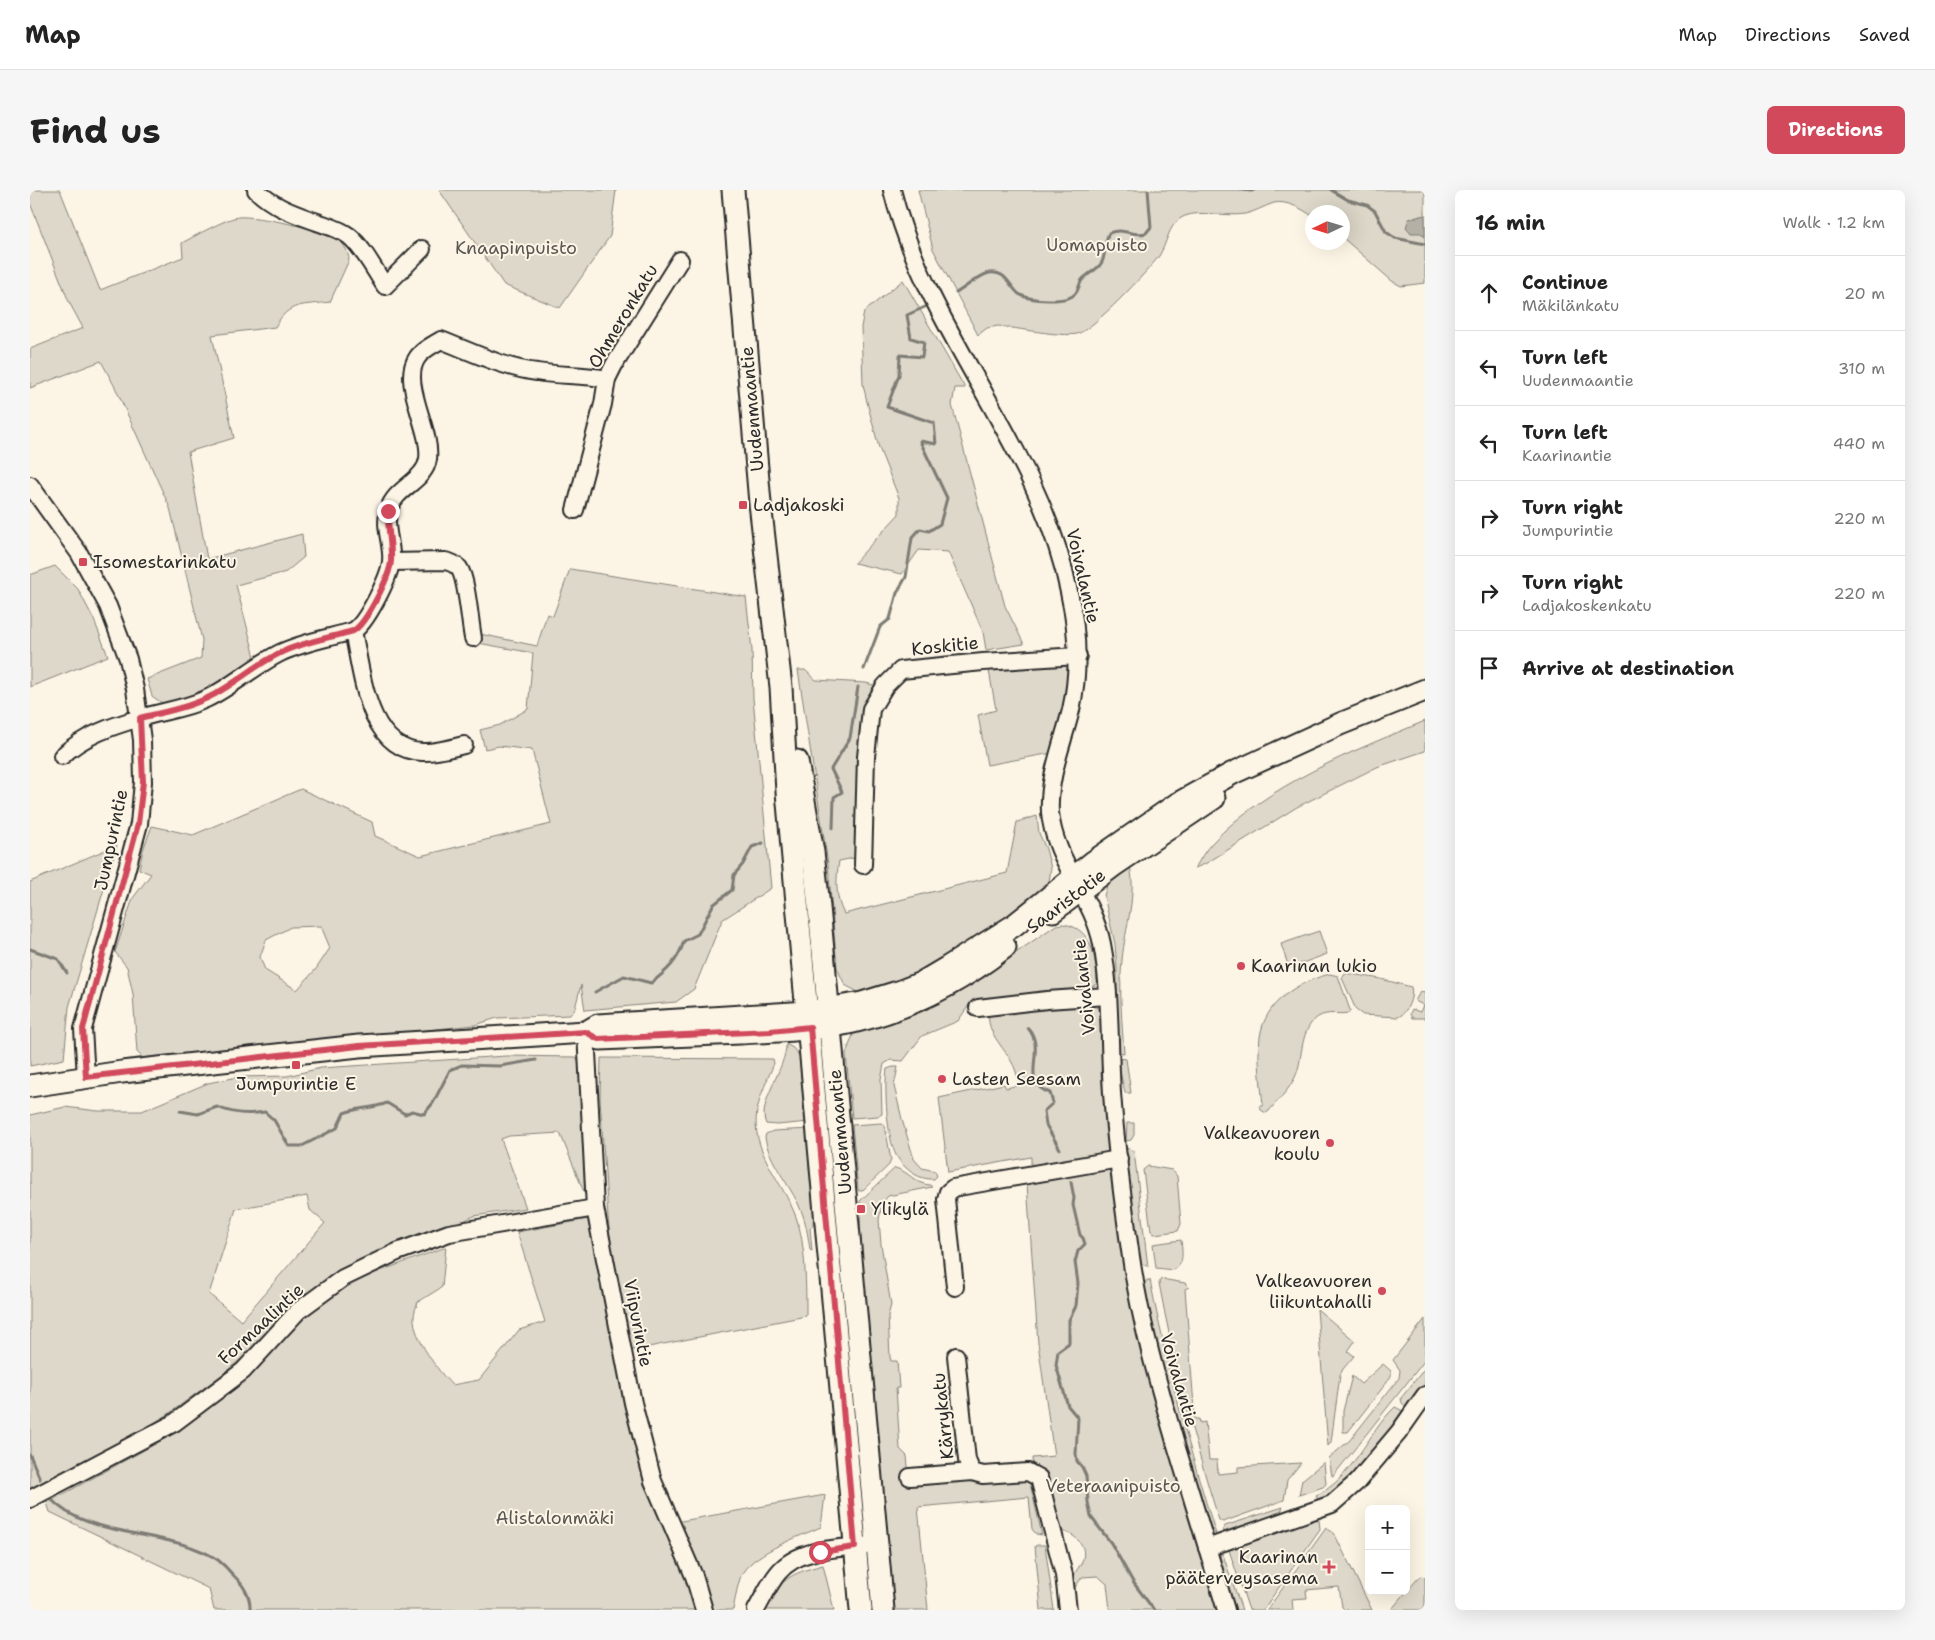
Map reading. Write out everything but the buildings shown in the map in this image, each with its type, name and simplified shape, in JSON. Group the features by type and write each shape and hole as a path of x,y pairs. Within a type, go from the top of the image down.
{"main road":[{"name":"Uudenmaantie","path":"732,190 760,503 781,687 788,792 819,1018 877,1545 882,1610"},
{"name":"Saaristotie","path":"30,1086 86,1077 359,1046 586,1032 598,1039 770,1031 819,1018 850,1022 886,1012 938,991 994,956 1076,884 1177,804 1233,773 1340,724 1425,690"},
{"name":"Uudenmaantie","path":"819,1018 855,1547 861,1610"}],"street":[{"path":"256,190 269,201 288,211 332,228 349,237 356,243 386,286 422,249"},
{"name":"Voivalantie","path":"892,190 905,236 939,313 1032,483 1051,524 1069,590 1075,620 1078,656 1076,683 1052,781 1050,802 1055,836 1099,931 1103,947 1119,1159 1131,1259 1142,1325 1226,1610"},
{"name":"Ohmeronkatu","path":"575,510 603,404 607,380 621,353 680,260"},
{"path":"62,756 83,739 134,720 189,706 205,699 222,691 279,654 359,628 368,616 391,562 387,522 388,511 397,494 425,468 428,460 428,450 412,374 418,358 441,340 524,370 539,373 574,374 607,380"},
{"name":"Jumpurintie","path":"30,485 79,553 108,606 128,659 135,689 134,720 143,782 138,824 83,1029 86,1077"},
{"path":"391,562 445,561 454,563 460,570 464,580 473,638"},
{"path":"353,631 370,706 379,727 386,735 413,752 433,752 464,745"},
{"name":"Koskitie","path":"863,865 866,757 871,709 885,686 901,670 1078,656"},
{"path":"978,1008 1009,1003 1107,996"},
{"name":"Viipurintie","path":"586,1032 596,1208 633,1403 653,1481 694,1576 704,1610"},
{"path":"955,1287 946,1199 948,1192 953,1188 1119,1159"},
{"name":"Formaalintie","path":"30,1499 174,1423 243,1371 298,1311 343,1278 397,1252 449,1233 596,1208"},
{"name":"Kärrykatu","path":"956,1356 967,1460 972,1472"},
{"path":"1207,1548 1332,1504 1357,1482 1399,1432 1425,1395"},
{"path":"1399,1432 1425,1414"},
{"name":"Kärrykatu","path":"910,1478 972,1472 983,1475 1028,1472 1039,1478 1064,1575 1068,1610"},
{"path":"756,1610 779,1572 793,1560 820,1552 877,1545"}],"green space":[{"path":"30,190 60,190 100,290 183,257 182,243 218,224 238,217 274,221 321,232 339,240 348,255 349,260 330,302 298,306 291,309 280,319 275,327 212,335 234,438 188,452 207,559 302,534 304,557 286,572 236,585 255,657 202,696 166,706 152,696 147,679 201,658 202,640 170,508 115,387 101,361 30,388 30,349 83,328 69,302 30,203"},
{"name":"Knaapinpuisto","path":"439,190 616,190 610,236 560,308 504,285"},
{"name":"Uomapuisto","path":"918,190 1425,190 1425,283 1401,286 1392,281 1350,244 1350,205 1305,205 1305,212 1279,202 1245,214 1191,214 1179,219 1175,223 1159,256 1107,312 1085,330 1070,335 998,326 987,328 978,335 933,249"},
{"path":"903,280 965,388 955,388 952,405 1005,606 1024,644 986,650 983,632 948,552 919,550 902,574 854,563 899,514 899,498 879,448 863,384 861,327 864,312"},
{"path":"55,566 78,589 94,620 108,656 30,687 30,575"},
{"path":"570,569 746,597 752,650 753,698 771,888 722,920 694,989 676,1002 585,1010 581,985 575,1008 570,1015 497,1018 475,1025 144,1059 137,1052 133,994 127,967 115,952 133,898 151,874 139,869 143,850 152,826 193,835 301,789 372,822 375,836 420,856 551,824 532,750 499,746 485,749 480,730 500,725 528,709 533,653 478,643 480,634 537,646 547,614 553,616","holes":["321,926 330,948 316,969 297,990 265,970 260,957 266,940 291,927"]},
{"path":"1071,662 1069,683 1052,753 987,765 978,715 996,710 988,665"},
{"path":"798,670 805,670 816,680 866,683 880,687 859,857 839,861 837,888 844,914 1007,873 1017,822 1037,816 1039,833 1051,868 1049,882 1038,895 988,930 917,972 876,988 858,992 845,985 837,968 828,864"},
{"path":"1425,721 1425,751 1377,767 1297,807 1205,864 1195,868 1209,846 1234,822 1284,787 1340,757"},
{"path":"117,845 69,1007 64,1059 30,1066 30,882"},
{"path":"1129,862 1132,899 1122,960 1121,983 1124,1053 1117,1052 1117,968 1115,944 1104,896 1108,881"},
{"path":"1063,924 1081,931 1087,938 1094,955 1097,984 1083,991 971,1002 958,1021 922,1036 903,1061 891,1060 884,1064 881,1080 882,1114 852,1118 846,1054 854,1032 968,986 1056,925"},
{"path":"1319,931 1327,954 1289,968 1281,944"},
{"path":"1345,973 1381,979 1411,987 1412,991 1407,1009 1398,1017 1363,1015 1356,1010 1342,978"},
{"path":"1330,974 1338,976 1350,1010 1349,1013 1326,1014 1318,1017 1311,1023 1304,1038 1297,1073 1293,1081 1285,1093 1266,1113 1259,1106 1263,1106 1259,1054 1263,1024 1276,1003 1285,995 1306,982"},
{"path":"1420,992 1425,993 1425,1018 1412,1018 1410,1014 1412,1009 1420,1012 1423,1005 1415,1001"},
{"name":"Veteraanipuisto","path":"1090,1005 1099,1008 1103,1041 1101,1074 1104,1104 1111,1128 1159,1412 1181,1489 1221,1610 1110,1610 1107,1584 1098,1576 1082,1577 1074,1589 1073,1577 1083,1559 1083,1548 1081,1543 1073,1536 1058,1530 1033,1469 1032,1458 1054,1456 1038,1343 1027,1184 1031,1170 1031,1157 948,1172 939,1098 1004,1084 1006,1088 1019,1085 1012,1062 990,1028 989,1012"},
{"path":"786,1044 793,1048 802,1059 809,1122 777,1125 766,1124 764,1116 765,1106 782,1063"},
{"path":"506,1056 576,1057 581,1065 586,1197 560,1133 509,1136 501,1139 526,1208 474,1216 448,1228 410,1239 363,1259 224,1373 167,1415 30,1499 30,1115 65,1107 98,1111 142,1111 208,1083 238,1077 287,1076 321,1068","holes":["307,1196 310,1210 325,1223 241,1321 209,1294 236,1209"]},
{"path":"601,1058 773,1059 774,1063 758,1105 756,1126 763,1153 790,1204 799,1228 805,1266 806,1316 628,1351 617,1304 608,1218 600,1098"},
{"path":"1119,1058 1126,1059 1131,1093 1125,1093 1119,1068"},
{"path":"898,1067 894,1086 914,1159 922,1168 935,1171 937,1176 934,1179 922,1178 912,1173 899,1160 893,1147 888,1125 886,1088 887,1069"},
{"path":"881,1123 885,1126 891,1160 889,1165 862,1191 859,1191 852,1125"},
{"path":"1127,1123 1134,1123 1134,1135 1131,1140 1126,1141"},
{"path":"810,1129 815,1178 813,1226 810,1228 812,1251 810,1250 802,1213 770,1155 765,1137 766,1134 773,1131"},
{"path":"1126,1148 1134,1151 1148,1267 1138,1261"},
{"path":"1148,1166 1172,1170 1177,1176 1181,1224 1178,1231 1154,1234 1151,1231 1143,1170"},
{"path":"895,1168 932,1187 888,1196 882,1203 879,1220 891,1305 888,1316 890,1357 891,1361 897,1361 899,1388 896,1388 900,1449 907,1456 909,1477 1029,1479 1042,1535 1036,1534 1032,1529 1029,1497 918,1507 928,1610 892,1610 861,1260 860,1201"},
{"name":"Alistalonmäki","path":"589,1219 618,1349 644,1485 688,1571 696,1610 214,1610 209,1589 50,1512 47,1503 179,1431 236,1388 296,1326 339,1286 446,1247 442,1287 418,1302 414,1313 415,1325 427,1354 452,1385 479,1380 519,1330 545,1322 517,1232"},
{"path":"1181,1240 1182,1256 1178,1267 1174,1270 1156,1268 1153,1244"},
{"path":"1161,1279 1185,1283 1189,1287 1185,1289 1195,1419 1199,1419 1200,1423 1205,1422 1209,1460 1217,1460 1218,1474 1238,1472 1238,1467 1301,1463 1287,1480 1284,1500 1223,1522 1219,1520 1178,1373 1159,1283"},
{"path":"1147,1280 1150,1280 1179,1408 1216,1534 1209,1530 1187,1470 1143,1286"},
{"path":"1317,1309 1355,1341 1348,1351 1354,1356 1340,1375 1331,1442 1328,1446"},
{"path":"1425,1319 1425,1360 1332,1476 1329,1458 1350,1440 1399,1378 1400,1370 1393,1360"},
{"path":"1383,1364 1391,1371 1391,1377 1348,1432 1343,1432 1343,1411 1352,1376 1361,1384"},
{"path":"1425,1368 1425,1387 1406,1407 1402,1403 1401,1398"},
{"path":"1395,1407 1401,1410 1403,1414 1365,1463 1340,1492 1319,1503 1316,1495 1339,1479 1349,1468 1385,1417"},
{"path":"1324,1462 1326,1484 1323,1487 1299,1495 1302,1480"},
{"path":"825,1495 821,1527 779,1545 758,1558 749,1565 741,1576 733,1610 712,1610 703,1579 676,1522"},
{"path":"1283,1507 1280,1515 1224,1534 1225,1526"},
{"path":"1312,1518 1319,1520 1320,1529 1263,1610 1249,1610 1229,1547"},
{"name":"Kaarinan pääterveysasema","path":"1326,1528 1334,1533 1372,1610 1345,1610 1342,1607 1339,1587 1306,1590 1307,1598 1292,1599 1293,1610 1267,1610"},
{"path":"1045,1545 1054,1610 1041,1610 1035,1546"},
{"path":"1221,1553 1242,1610 1233,1610 1219,1560"},
{"path":"823,1565 834,1610 762,1610 775,1591 787,1579 802,1571"},
{"path":"1420,1576 1425,1577 1425,1610 1391,1610 1404,1595 1410,1595 1410,1588"}],"shaded area":[{"path":"1425,215 1425,237 1421,233 1411,233 1406,227 1409,219"}],"waterway":[{"path":"956,293 981,277 989,273 995,273 1007,279 1016,291 1024,296 1048,300 1071,297 1075,294 1082,280 1102,262 1109,233 1119,231 1141,234 1146,233 1151,227 1148,190"},
{"path":"1242,190 1254,190"},
{"path":"1331,190 1348,200 1367,205 1375,211 1386,232 1395,238 1425,244"},
{"path":"864,669 880,627 890,619 897,593 906,577 912,538 920,529 929,531 940,524 947,498 920,441 936,444 934,423 887,407 899,375 900,355 922,357 924,342 911,338 907,315 925,307"},
{"path":"833,828 834,797 842,792 831,769 850,738 858,687"},
{"path":"595,992 624,976 651,983 662,974 675,960 684,941 698,934 713,905 732,890 734,875 743,864 752,847 763,843"},
{"path":"30,949 58,959 67,973"},
{"path":"1028,1028 1035,1046 1035,1081 1040,1088 1050,1093 1053,1103 1044,1111 1046,1125 1060,1149"},
{"path":"180,1111 198,1114 217,1107 240,1113 265,1112 274,1120 289,1146 302,1146 337,1128 344,1113 350,1111 387,1103 405,1114 412,1111 424,1114 433,1103 450,1070 462,1065 500,1066 536,1060"},
{"path":"1071,1182 1074,1198 1073,1205 1080,1235 1085,1244 1078,1251 1075,1262 1078,1283 1076,1306 1069,1320 1069,1343 1058,1351 1056,1365 1068,1406 1078,1418 1076,1454 1077,1461 1086,1476 1091,1517 1111,1543 1133,1582 1154,1610"},
{"path":"30,1455 40,1479"},
{"path":"50,1498 66,1511 85,1521 107,1528 177,1543 199,1550 218,1560 243,1586 248,1595 250,1610"}],"place":[{"name":"Ladjakoski","path":"743,505"},
{"name":"Isomestarinkatu","path":"83,562"},
{"name":"Kaarinan lukio","path":"1241,966"},
{"name":"Jumpurintie E","path":"296,1065"},
{"name":"Lasten Seesam","path":"942,1079"},
{"name":"Valkeavuoren koulu","path":"1330,1143"},
{"name":"Ylikylä","path":"861,1209"},
{"name":"Valkeavuoren liikuntahalli","path":"1382,1291"},
{"name":"Kaarinan pääterveysasema","path":"1329,1567"}],"route":[{"path":"388,511 387,522 391,562 368,616 359,628 279,654 222,691 189,706 140,718 143,782 138,824 83,1029 86,1077 359,1046 586,1032 598,1039 770,1031 810,1027 855,1547 820,1552"}]}
